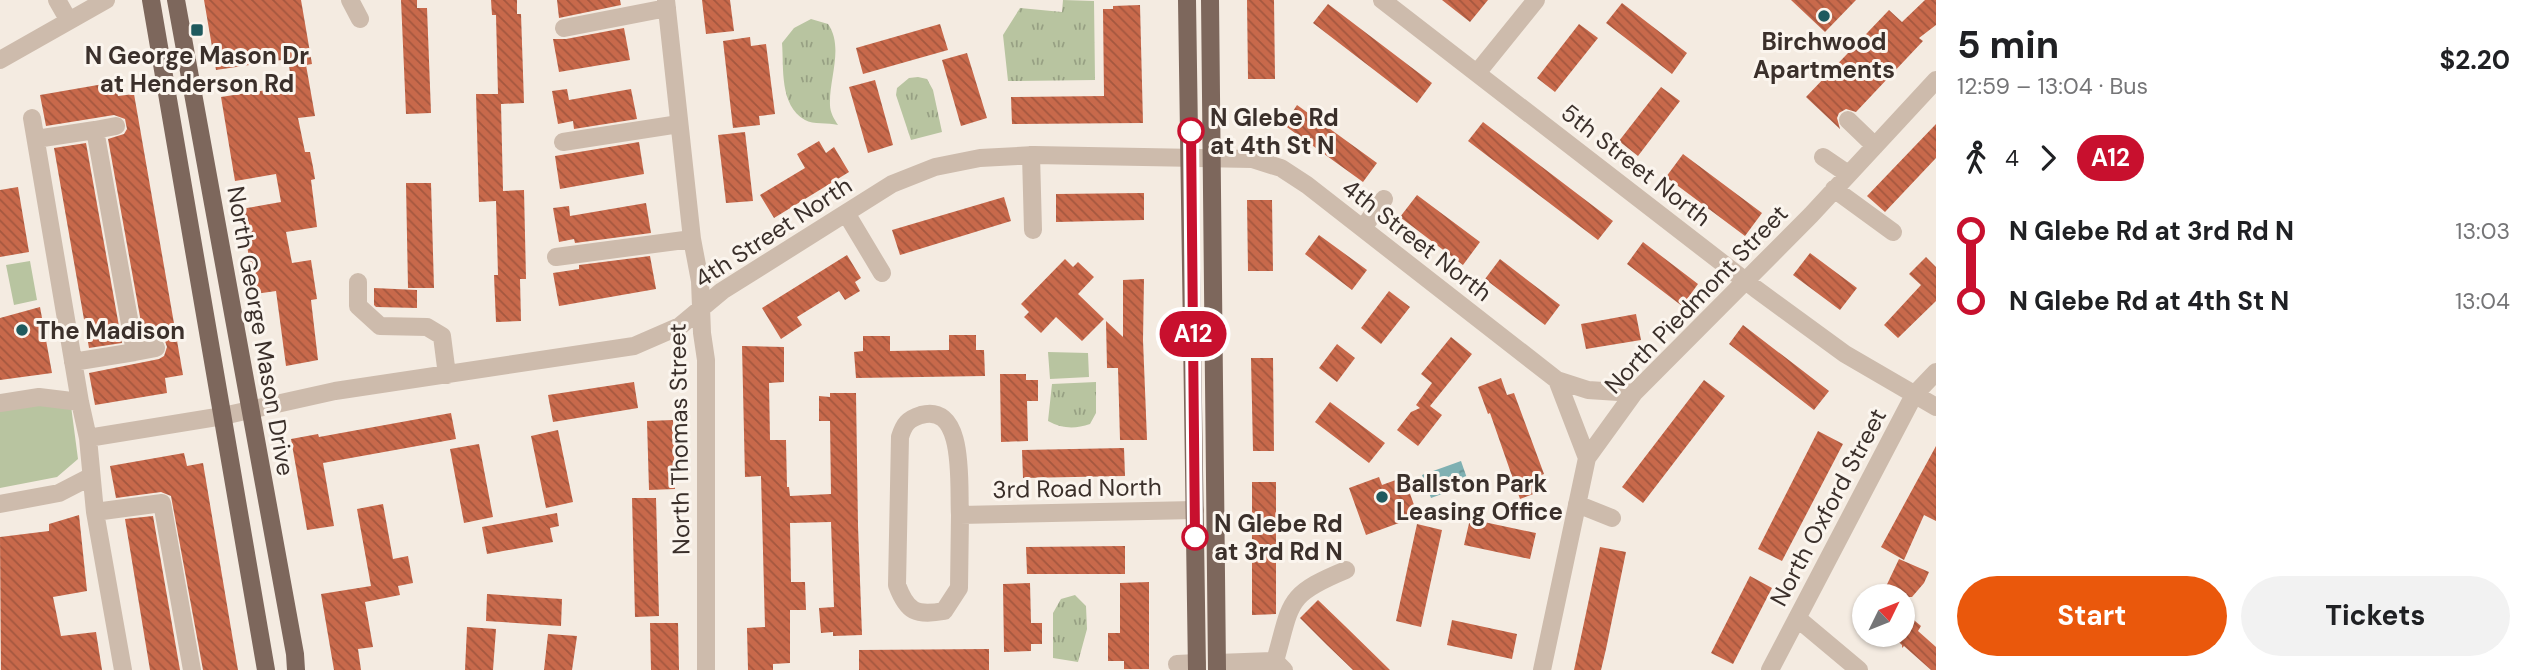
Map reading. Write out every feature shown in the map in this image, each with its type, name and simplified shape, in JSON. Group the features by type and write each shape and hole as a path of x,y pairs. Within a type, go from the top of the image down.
{"main road":[{"path":"151,0 266,670"},
{"name":"North George Mason Drive","path":"176,0 296,670"},
{"path":"1187,0 1197,667 1217,666 1210,0"},
{"path":"1195,510 1216,510"}],"street":[{"path":"57,0 69,21"},
{"path":"0,60 106,0"},
{"path":"350,0 360,19"},
{"name":"5th Street North","path":"1382,0 1845,354 1936,407"},
{"path":"1477,73 1536,0"},
{"path":"564,28 666,4"},
{"name":"North Thomas Street","path":"666,4 692,239 700,281 706,360 706,670"},
{"name":"North Piedmont Street","path":"1542,670 1587,458 1634,393 1746,280 1816,219 1834,189 1936,80"},
{"path":"32,118 88,438 94,512 123,670"},
{"path":"1848,120 1875,146"},
{"path":"563,142 679,124"},
{"path":"36,139 116,126"},
{"path":"96,130 135,352"},
{"path":"1031,155 1032,230"},
{"name":"4th Street North","path":"88,438 250,411 335,391 634,346 680,326 722,291 892,184 935,167 980,158 1031,155 1252,159 1281,168 1363,228 1557,380 1588,390 1634,393"},
{"path":"1823,157 1848,174"},
{"path":"1834,189 1893,232"},
{"path":"1363,228 1384,199"},
{"path":"846,213 882,272"},
{"path":"556,257 692,239"},
{"path":"358,282 358,306 380,326 427,327 442,336 447,374"},
{"path":"73,362 156,348"},
{"name":"North Oxford Street","path":"1770,670 1914,395 1936,372"},
{"path":"1557,380 1587,458"},
{"path":"0,402 39,397 80,402"},
{"name":"3rd Road North","path":"927,414 941,416 950,424 956,439 960,515 959,588 944,611 916,612 904,602 897,585 900,437 904,425 911,418 927,414"},
{"path":"0,504 59,494 90,477"},
{"path":"94,512 162,503 191,670"},
{"path":"1577,504 1612,518"},
{"name":"3rd Road North","path":"960,515 1195,510"},
{"path":"1217,666 1280,666 1288,611 1299,594 1321,580 1346,570"},
{"path":"1797,618 1859,670"},
{"path":"1177,664 1197,667"}],"green space":[{"path":"1063,0 1094,1 1095,80 1008,81 1003,35 1020,8 1062,12"},
{"path":"811,19 828,24 833,33 835,53 830,105 838,125 805,120 791,105 784,85 782,43 794,28"},
{"path":"909,78 927,79 933,90 942,132 911,140 896,95 897,88"},
{"path":"30,261 37,300 14,305 6,265"},
{"path":"1048,352 1088,353 1089,377 1050,379"},
{"path":"1096,382 1096,413 1090,424 1069,427 1048,421 1052,384"},
{"path":"0,405 71,406 78,459 57,477 0,488"},
{"path":"1075,595 1086,606 1087,629 1078,662 1053,658 1053,613 1061,599"}],"water":[{"path":"1461,461 1469,484 1431,498 1422,475"}],"building":[{"path":"204,0 301,0 312,64 306,65 315,116 298,118 305,152 310,152 313,167 315,179 311,180 317,227 286,232 292,263 311,260 317,299 311,300 318,360 286,366 276,291 255,294 241,209 281,202 276,174 235,181 221,97 292,86 288,59 216,70"},
{"path":"401,0 417,0 417,8 427,8 431,113 406,114"},
{"path":"491,0 517,0 517,14 521,14 524,103 501,104 503,191 524,190 526,279 520,279 521,321 496,322 496,201 479,202 476,94 498,94 496,15 492,15"},
{"path":"557,0 620,0 621,5 559,18"},
{"path":"702,0 730,0 734,31 706,34"},
{"path":"1247,0 1274,0 1275,79 1248,79"},
{"path":"1442,0 1488,0 1470,22"},
{"name":"Birchwood Apartments","path":"1791,0 1856,0 1825,32"},
{"path":"1925,0 1936,0 1936,25 1919,38 1923,41 1856,112 1846,109 1839,113 1837,118 1840,129 1806,97 1889,10 1902,22"},
{"path":"1622,3 1687,53 1672,74 1606,23"},
{"path":"1328,4 1432,83 1417,103 1313,23"},
{"path":"1140,5 1143,123 1012,124 1011,97 1104,96 1103,9"},
{"path":"940,24 948,50 863,74 856,48"},
{"path":"1579,24 1598,38 1555,92 1537,78"},
{"path":"624,28 630,60 559,72 553,39"},
{"path":"750,37 751,46 766,44 775,114 759,116 760,125 733,128 723,41"},
{"path":"967,53 987,118 961,126 942,60"},
{"path":"875,80 893,145 868,153 849,87"},
{"path":"115,82 118,96 134,94 183,375 165,378 167,393 95,405 89,373 159,359 164,356 167,347 165,341 159,337 144,339 108,139 124,134 127,129 125,119 114,115 46,126 40,95"},
{"path":"1661,87 1680,101 1638,156 1619,141"},
{"path":"567,89 569,100 631,89 637,119 574,129 573,121 558,124 552,91"},
{"path":"1297,105 1377,163 1363,182 1284,125"},
{"path":"1483,122 1613,221 1598,240 1468,141"},
{"path":"1936,124 1936,158 1885,212 1867,196"},
{"path":"745,132 753,201 726,203 718,135"},
{"path":"819,141 826,153 834,147 849,172 774,218 760,195 805,168 797,154"},
{"path":"639,142 644,174 560,189 555,156"},
{"path":"86,143 122,343 89,348 54,148"},
{"path":"1683,154 1762,213 1745,236 1666,177"},
{"path":"406,183 431,183 434,288 408,288"},
{"name":"The Madison","path":"18,187 29,252 0,257 0,190"},
{"path":"1144,193 1144,220 1056,222 1056,194"},
{"path":"1417,195 1480,242 1463,265 1400,217"},
{"path":"1004,197 1011,221 900,255 892,230"},
{"path":"1247,200 1272,200 1273,271 1248,271"},
{"path":"646,203 651,233 575,243 574,239 559,242 553,208 569,206 570,216"},
{"path":"1319,235 1367,270 1352,290 1305,254"},
{"path":"1643,242 1698,284 1682,306 1627,264"},
{"path":"1810,253 1857,288 1840,310 1793,275"},
{"path":"847,255 861,278 855,282 860,291 845,300 839,291 797,317 802,325 781,339 762,308"},
{"path":"650,256 656,289 559,306 553,273 579,269 579,265"},
{"path":"1926,257 1936,267 1936,301 1898,338 1884,325 1921,285 1909,274"},
{"path":"1065,259 1073,267 1078,262 1094,277 1078,294 1104,319 1082,341 1056,317 1041,333 1024,317 1029,312 1021,304"},
{"path":"1500,259 1560,305 1545,325 1485,279"},
{"path":"1144,279 1143,340 1147,440 1120,440 1118,368 1107,368 1106,321 1123,337 1123,280"},
{"path":"374,288 417,290 417,308 376,307"},
{"path":"1389,291 1410,307 1381,344 1361,328"},
{"name":"The Madison","path":"40,307 52,373 0,380 0,318"},
{"path":"1636,314 1641,340 1586,349 1581,324"},
{"path":"1743,325 1829,391 1814,410 1729,344"},
{"path":"949,335 976,335 976,350 984,350 985,376 856,378 854,352 863,351 863,336 890,336 890,351 949,350"},
{"path":"1451,337 1472,354 1430,406 1442,415 1418,446 1397,430 1411,412 1420,408 1416,405 1432,383 1421,374"},
{"path":"1337,344 1355,358 1337,382 1319,368"},
{"path":"742,346 784,347 784,382 769,383 770,440 786,440 787,487 790,496 831,494 830,421 819,421 819,396 830,397 830,393 856,393 862,635 833,636 833,632 821,633 819,608 834,607 831,522 790,523 791,582 805,582 806,610 790,610 790,663 773,664 773,670 748,670 747,628 765,627 761,476 745,477"},
{"path":"1251,358 1273,358 1274,451 1253,451"},
{"path":"1000,374 1026,374 1026,380 1038,380 1038,401 1027,401 1028,441 1001,442"},
{"path":"1501,378 1507,395 1514,393 1544,474 1539,476 1544,490 1520,499 1490,413 1488,414 1478,387"},
{"path":"1704,380 1725,396 1643,503 1622,487"},
{"path":"634,382 638,408 553,422 548,395"},
{"path":"1330,402 1385,443 1369,463 1315,422"},
{"path":"451,413 456,439 323,463 334,526 307,530 291,439 318,434 319,437"},
{"path":"673,420 675,489 649,490 647,421"},
{"path":"558,430 573,502 546,508 531,436"},
{"path":"1818,431 1843,444 1782,561 1758,549"},
{"path":"479,444 493,517 464,523 450,449"},
{"path":"1936,446 1936,521 1924,515 1904,560 1881,547"},
{"path":"1124,448 1125,476 1023,478 1022,450"},
{"path":"184,453 187,466 203,463 238,670 203,670 171,496 161,492 116,498 110,466"},
{"name":"Ballston Park Leasing Office","path":"1379,477 1382,485 1404,477 1418,516 1366,535 1349,488"},
{"path":"1252,482 1276,482 1276,614 1252,615"},
{"path":"632,498 656,498 659,616 635,617"},
{"path":"383,504 393,559 408,556 413,583 398,586 400,595 365,602 373,647 358,649 361,670 334,670 321,594 371,586 357,509"},
{"path":"557,513 559,526 550,528 553,542 487,554 482,527"},
{"path":"79,515 87,591 53,597 61,636 96,632 102,670 1,670 0,537 49,531 49,524"},
{"path":"153,516 180,670 150,670 125,519"},
{"path":"1470,519 1536,533 1530,559 1464,545"},
{"path":"1417,524 1442,530 1421,627 1396,621"},
{"path":"1125,546 1125,574 1027,574 1026,547"},
{"path":"1600,547 1626,552 1606,649 1601,670 1574,670"},
{"path":"1899,559 1929,572 1915,594 1915,584 1887,584"},
{"path":"1750,576 1772,588 1733,664 1711,653"},
{"path":"1149,582 1149,669 1124,669 1124,661 1108,661 1108,633 1120,633 1120,583"},
{"path":"1030,583 1031,623 1042,623 1042,644 1031,644 1031,651 1004,652 1003,584"},
{"path":"487,594 562,599 561,626 486,621"},
{"path":"1318,600 1390,670 1353,670 1327,645 1300,618"},
{"path":"1452,620 1517,634 1512,659 1447,645"},
{"path":"1915,621 1921,626 1918,631 1936,647 1936,670 1931,670 1906,648 1915,647"},
{"path":"650,623 678,623 679,670 651,670"},
{"path":"467,627 496,629 493,670 465,670"},
{"path":"548,634 577,636 572,670 544,670"},
{"path":"989,649 989,670 859,670 859,650"}],"bus line":[{"name":"A12","path":"1191,131 1195,537"}],"place":[{"name":"Birchwood Apartments","path":"1824,16"},
{"name":"N George Mason Dr at Henderson Rd","path":"197,30"},
{"name":"N Glebe Rd at 4th St N","path":"1191,131"},
{"name":"The Madison","path":"22,330"},
{"name":"Ballston Park Leasing Office","path":"1382,497"},
{"name":"N Glebe Rd at 3rd Rd N","path":"1195,537"}]}
